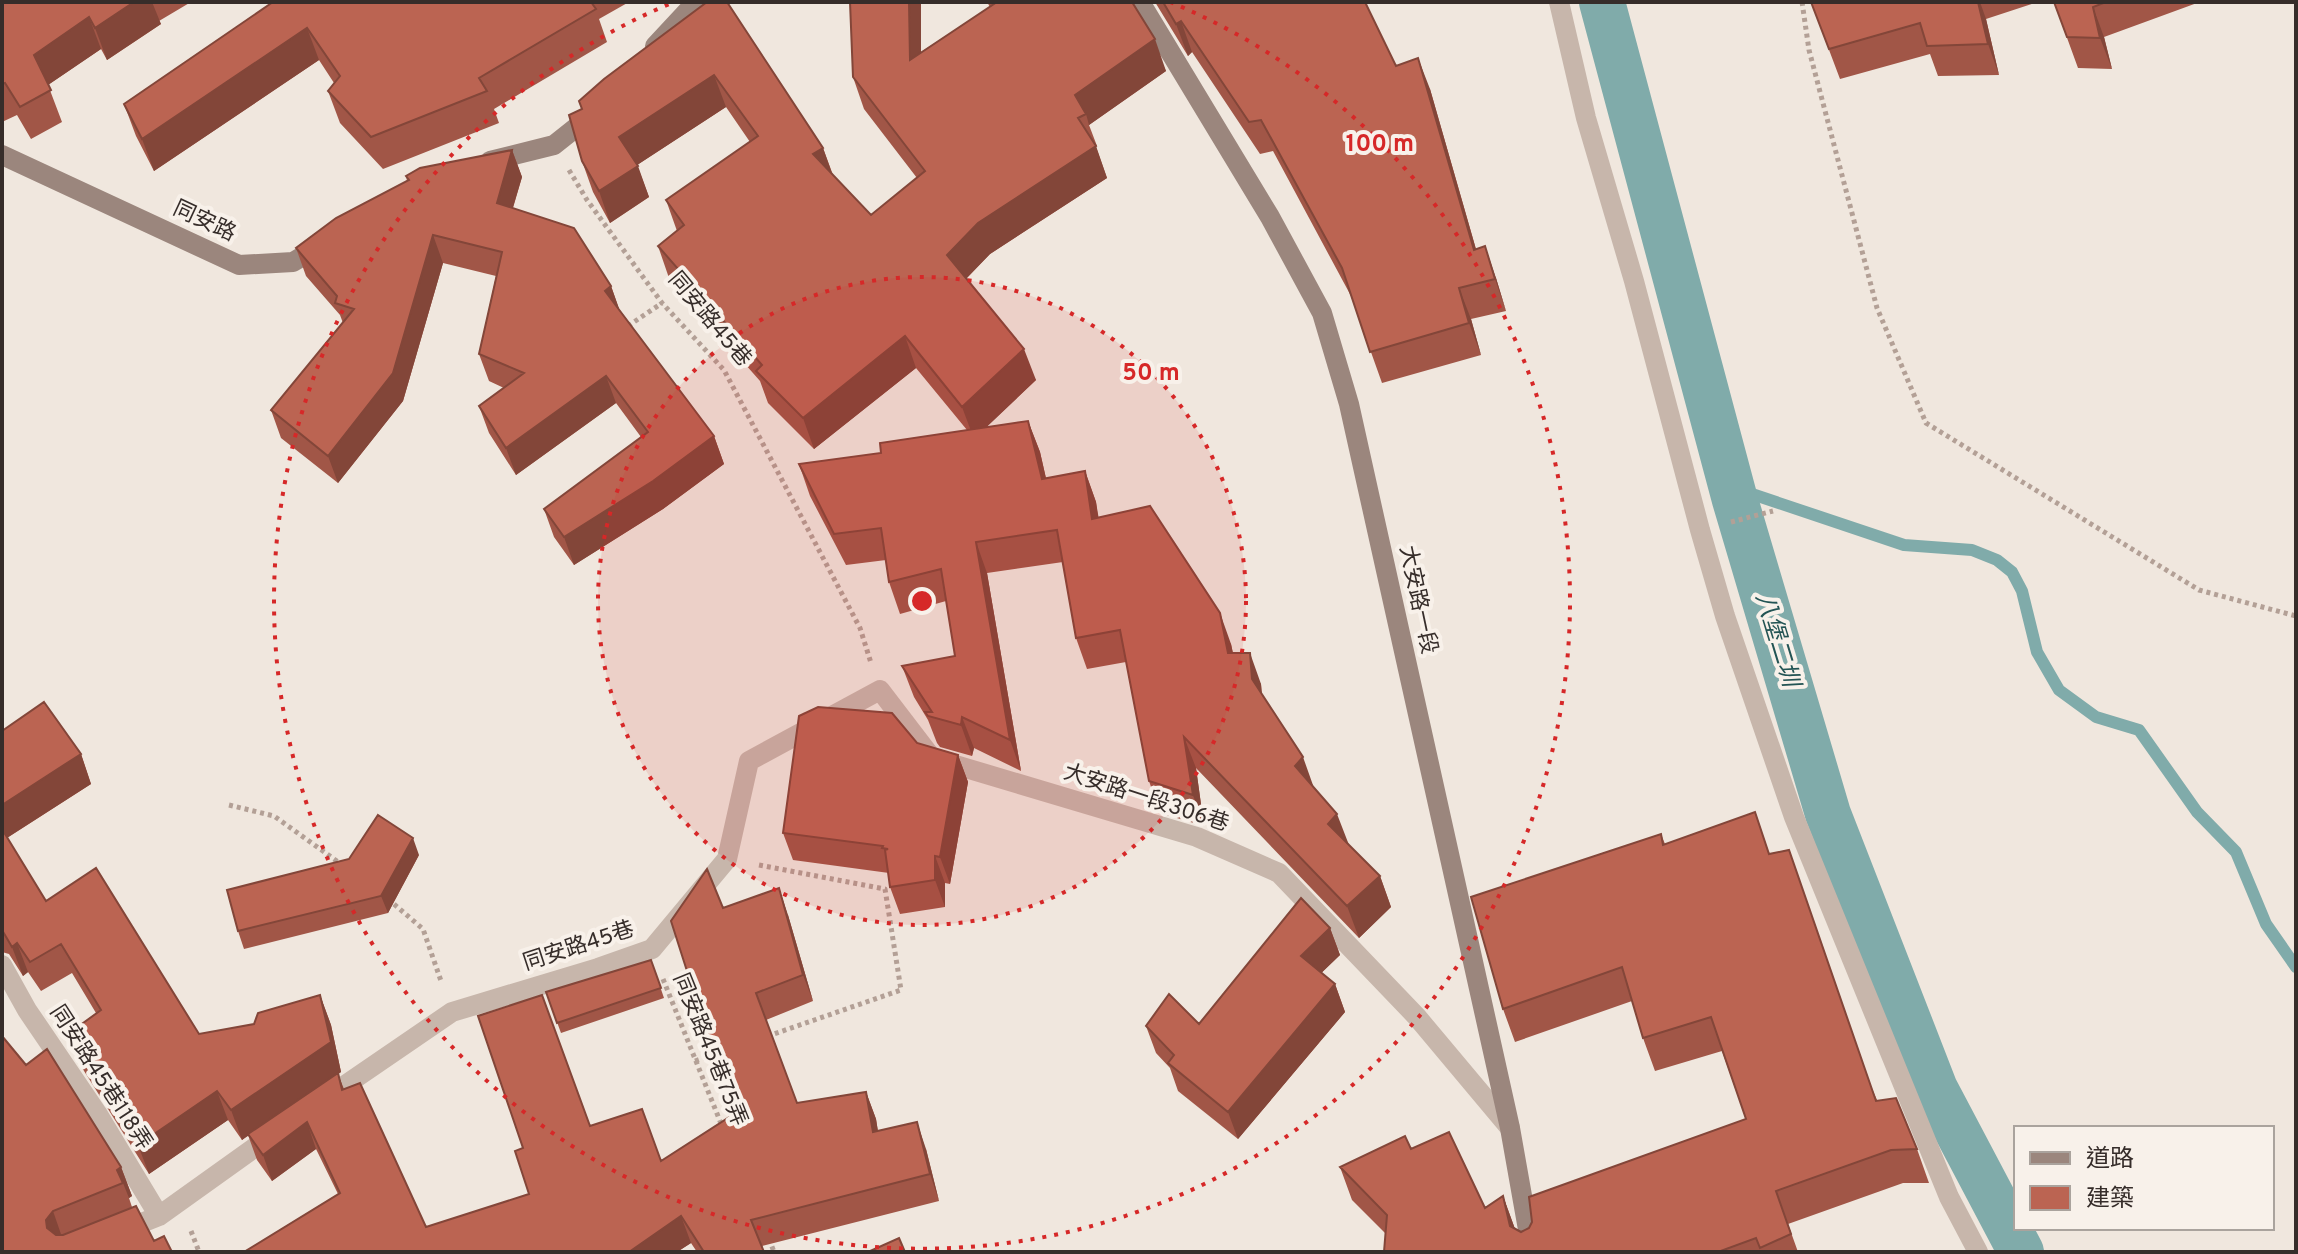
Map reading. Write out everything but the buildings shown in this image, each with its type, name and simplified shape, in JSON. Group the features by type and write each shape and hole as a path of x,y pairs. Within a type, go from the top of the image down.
{"street":[{"path":"647,56 696,2"},
{"name":"大安路一段","path":"1140,2 1270,217 1322,313 1349,404 1510,1128 1532,1252"},
{"path":"471,165 554,145 607,99"},
{"name":"同安路","path":"2,155 239,265 293,262 341,233"}],"lane":[{"path":"1559,2 1586,118 1634,281 1725,616 1794,817 1949,1197 1978,1252"},
{"name":"大安路一段306巷","path":"880,690 932,758 1197,837 1279,873 1417,1017 1510,1128"},
{"name":"同安路45巷","path":"69,1252 159,1216 452,1012 652,949 727,859 749,761 880,690"},
{"name":"同安路45巷118弄","path":"2,965 27,1010 97,1113 159,1216"}],"path":[{"path":"1802,2 1809,50 1877,308 1926,423 2199,590 2296,616"},
{"name":"同安路45巷","path":"554,145 587,200 662,303 724,370 860,628 880,690"},
{"path":"623,329 662,303"},
{"path":"1700,530 1773,511"},
{"path":"229,805 274,816 350,871"},
{"path":"727,859 885,889 901,990 754,1041"},
{"path":"376,889 423,929 452,1012"},
{"name":"同安路45巷75弄","path":"652,949 724,1131"},
{"path":"695,1061 724,1051"},
{"path":"763,1226 774,1252"}],"waterway":[{"name":"八堡二圳","path":"1602,2 1735,500 1828,814 1935,1089 2021,1252"},
{"path":"1731,487 1904,545 1972,550 1997,560 2012,572 2022,591 2037,652 2059,690 2096,717 2139,730 2197,812 2236,852 2266,924 2296,967"}]}
